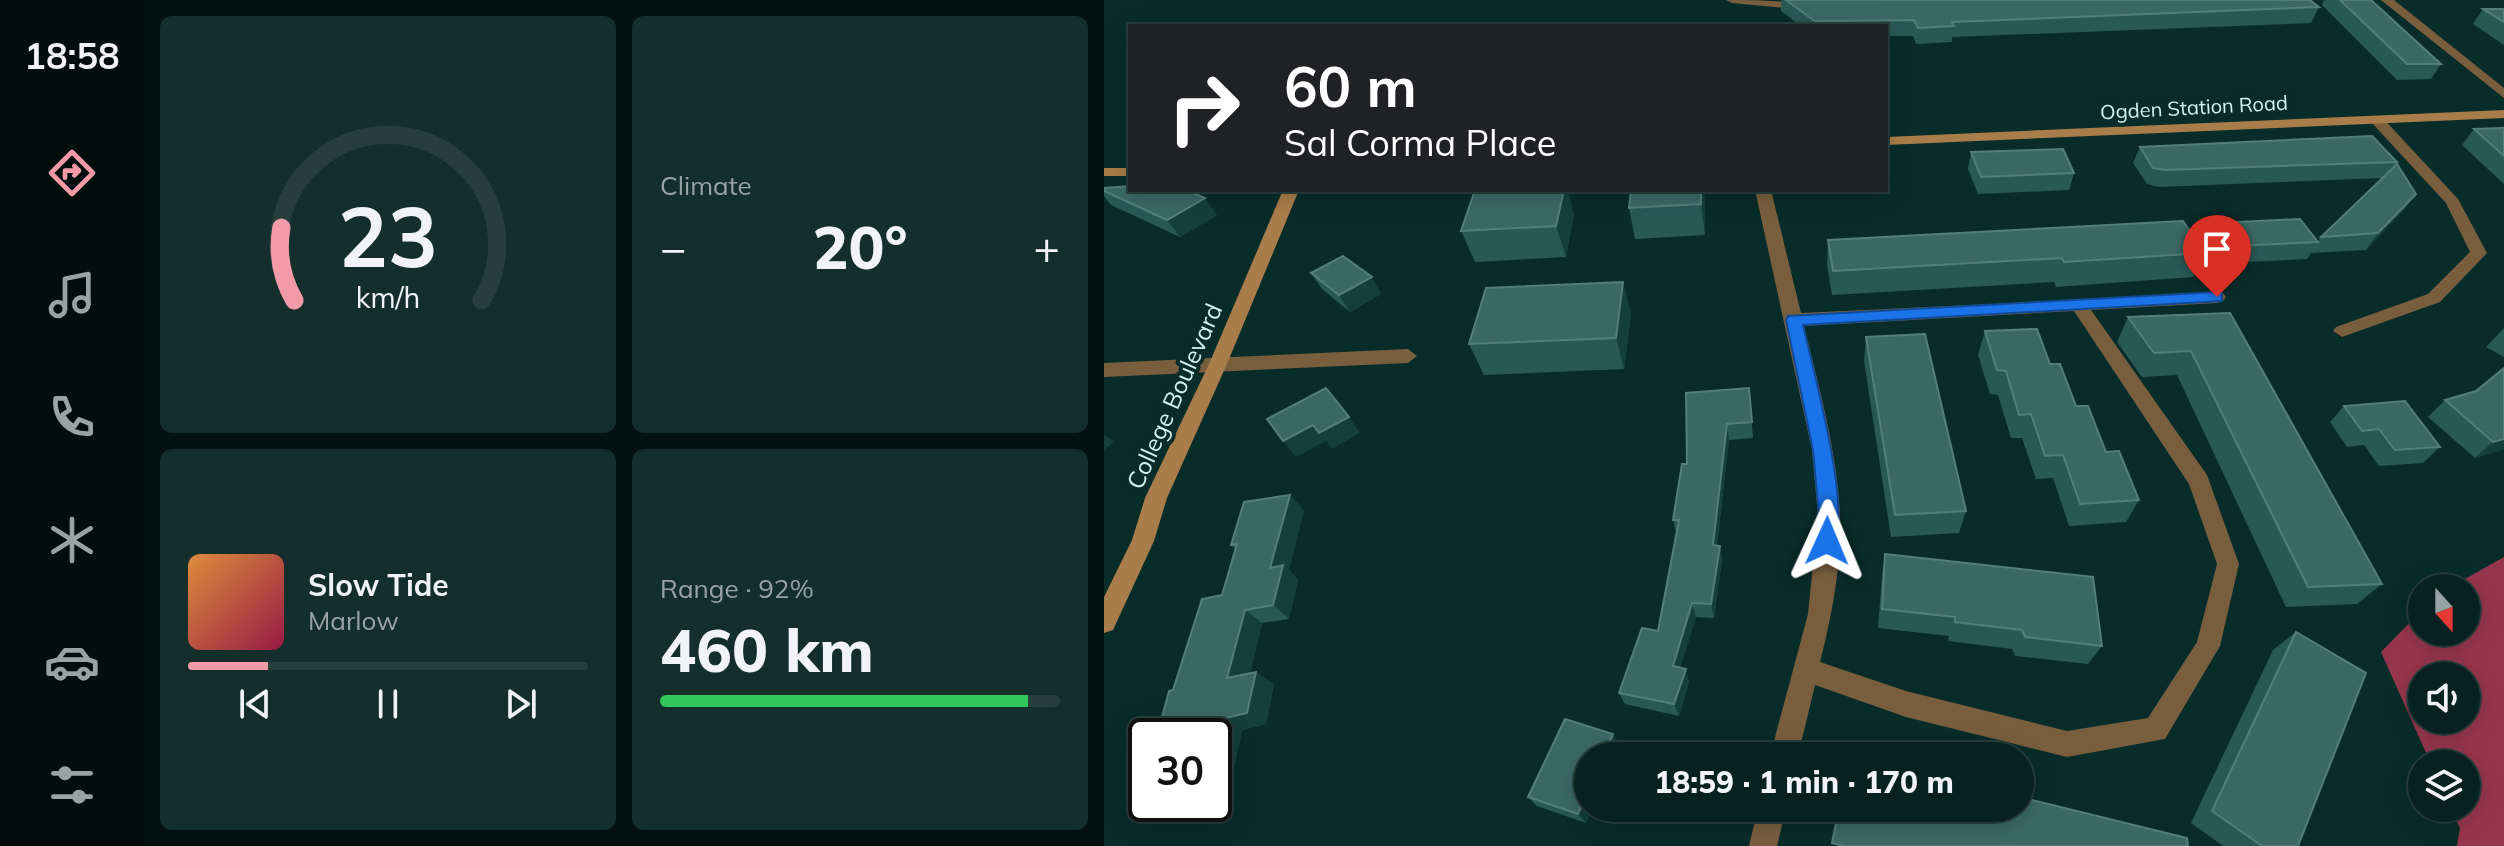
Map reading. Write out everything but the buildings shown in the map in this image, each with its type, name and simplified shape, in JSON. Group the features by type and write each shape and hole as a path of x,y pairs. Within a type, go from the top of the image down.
{"street":[{"path":"1732,0 1768,5 1817,6"},
{"path":"2387,0 2504,94"},
{"name":"Ogden Station Road","path":"1888,141 2504,114"},
{"path":"2342,331 2434,298 2479,253 2453,202 2376,119"},
{"path":"1104,172 1128,172"},
{"name":"College Boulevard","path":"1104,622 1143,541 1156,498 1218,364 1290,192"},
{"path":"1763,192 1822,450 1829,516 1820,614 1788,742"},
{"path":"1794,320 2217,297"},
{"path":"1806,669 1906,704 2067,744 2156,730 2208,646 2228,564 2199,481 2078,304"},
{"path":"1104,370 1408,356"},
{"path":"1763,846 1769,822"}],"shaded area":[{"path":"2504,557 2504,846 2457,846 2460,828 2457,822 2480,822 2480,750 2425,750 2418,734 2480,734 2480,662 2408,662 2408,712 2381,652 2408,624 2408,646 2480,646 2480,574 2474,574"}],"route":[{"path":"1827,541 1829,516 1822,450 1794,320 2217,297"}]}
